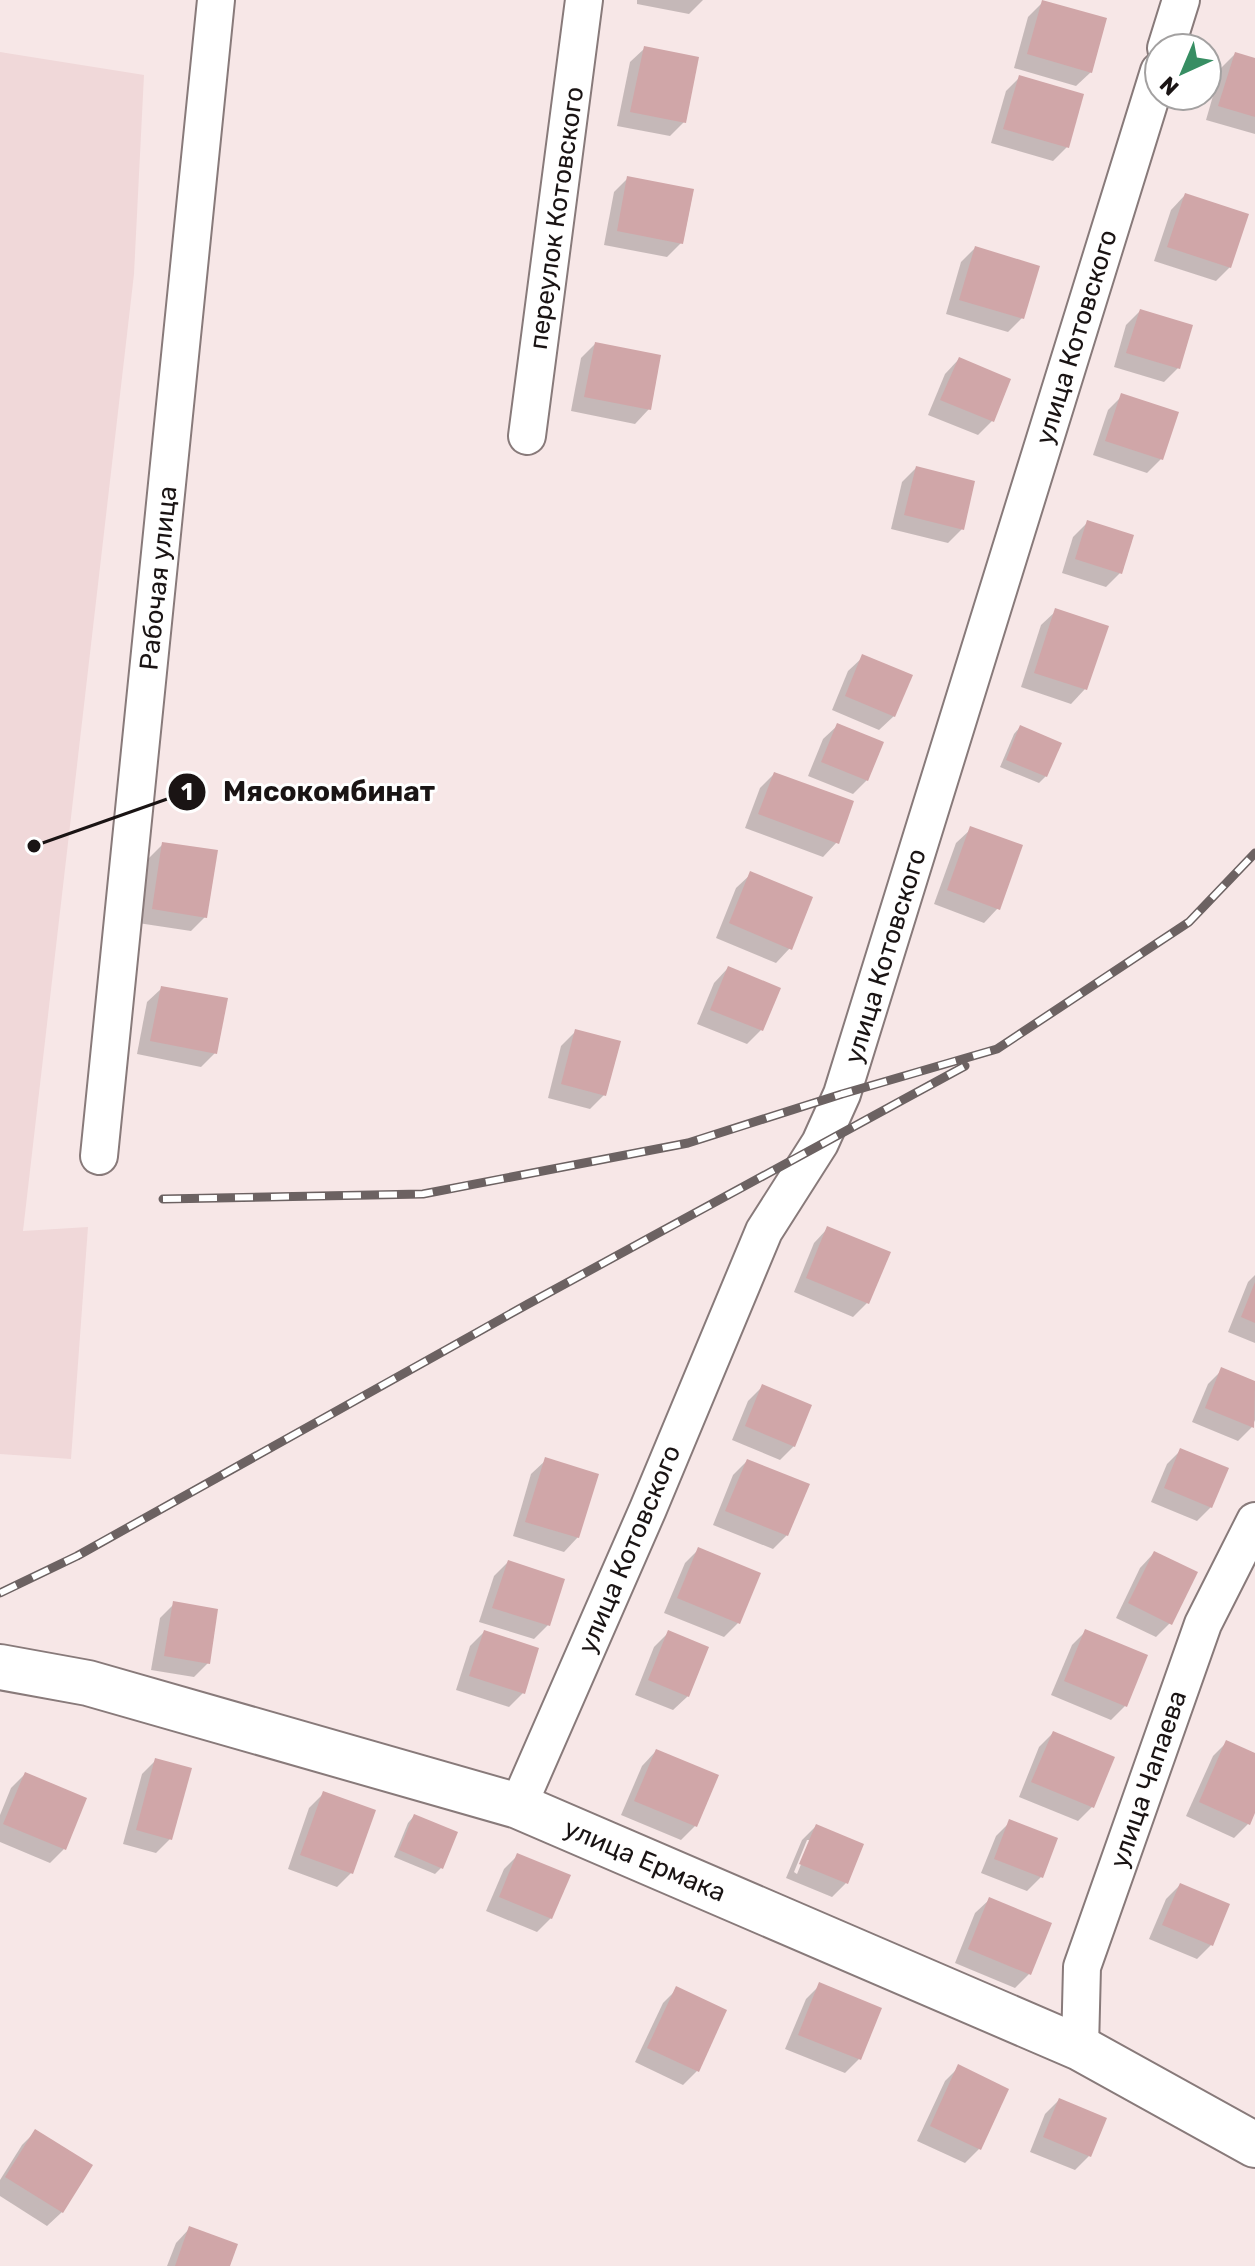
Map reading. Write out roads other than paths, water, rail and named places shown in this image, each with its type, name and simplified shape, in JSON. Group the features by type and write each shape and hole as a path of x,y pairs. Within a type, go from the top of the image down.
{"street":[{"name":"Рабочая улица","path":"99,1156 216,0"},
{"name":"переулок Котовского","path":"527,436 584,0"},
{"path":"1171,32 1181,0"},
{"name":"улица Котовского","path":"518,1806 648,1509 764,1231 820,1143 842,1094 1146,112"},
{"name":"улица Чапаева","path":"1080,2048 1082,1967 1203,1624 1255,1521"},
{"name":"улица Ермака","path":"0,1667 88,1683 518,1806 1080,2048 1255,2145"}],"railway":[{"path":"163,1199 423,1194 688,1143 997,1049 1189,922 1255,853"},
{"path":"0,1593 77,1556 528,1304 965,1066"}],"place":[{"name":"Мясокомбинат","path":"34,846"}]}
